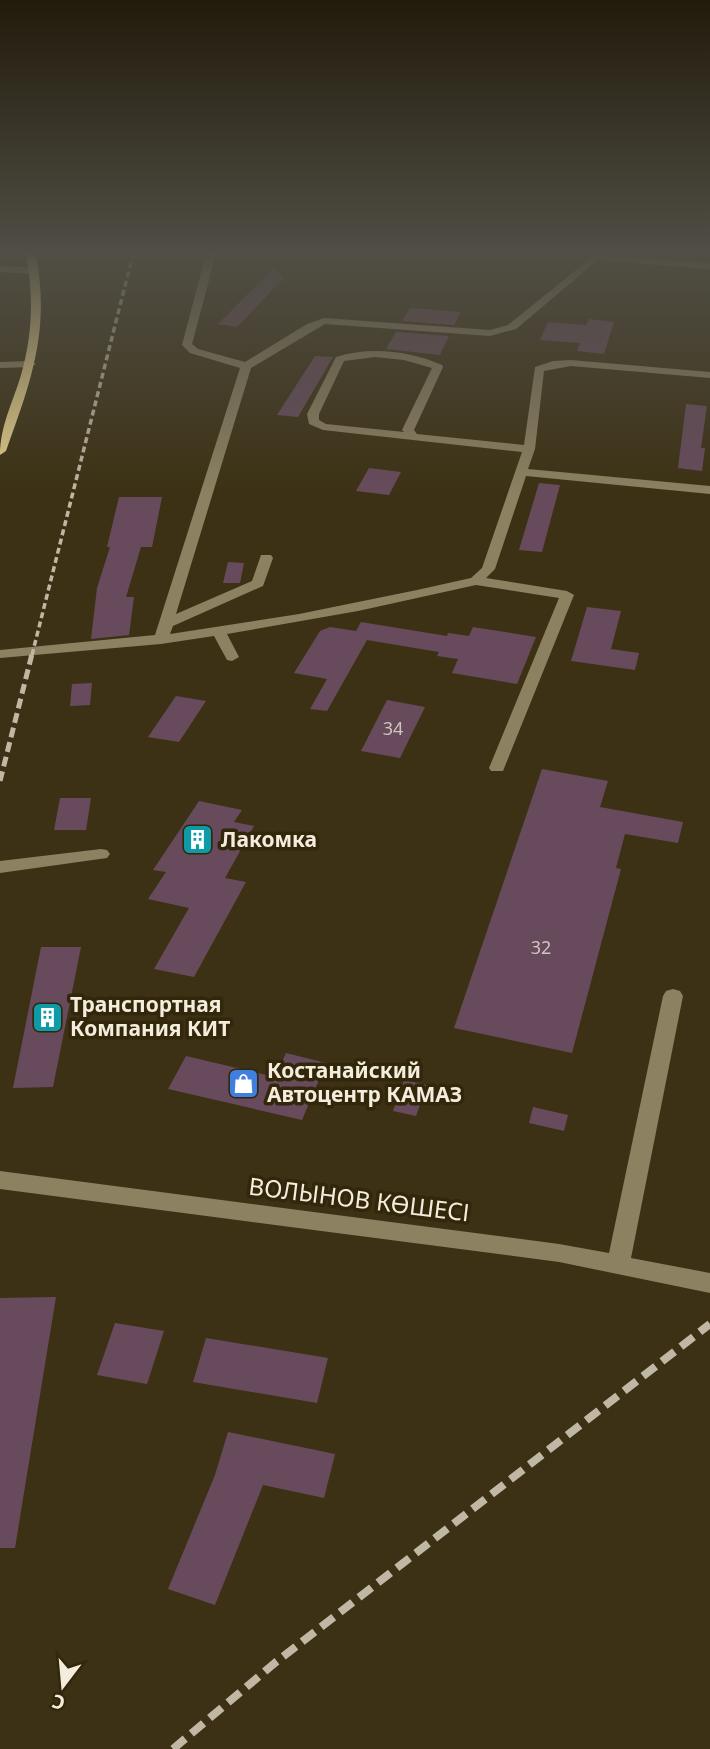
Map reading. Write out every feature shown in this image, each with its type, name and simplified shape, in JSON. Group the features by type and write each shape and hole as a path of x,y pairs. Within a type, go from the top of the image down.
{"main road":[{"path":"0,451 31,365 35,332"}],"street":[{"path":"191,332 187,345 194,351 246,366"},
{"path":"161,640 246,366 302,332"},
{"path":"471,332 495,332"},
{"path":"414,437 408,430 438,367 420,359 357,354 340,359 313,414 313,422 323,427 414,437 529,449"},
{"path":"477,581 488,569 529,449 539,369 545,365 571,363 710,375"},
{"path":"0,365 31,365"},
{"path":"522,472 710,490"},
{"path":"167,623 258,583 266,558"},
{"path":"0,654 219,633 370,606 477,581 567,595 497,768"},
{"path":"219,633 232,657"},
{"path":"0,867 101,854"},
{"path":"618,1264 673,996"},
{"name":"ВОЛЫНОВ КӨШЕСІ","path":"0,1180 559,1253 710,1283"}],"building":[{"path":"396,332 449,336 440,355 386,349"},
{"path":"544,332 611,332 604,354 577,351 580,343 540,340"},
{"path":"315,356 333,357 298,417 277,415"},
{"path":"686,404 707,406 701,448 705,448 702,471 678,468"},
{"path":"369,468 401,472 389,495 356,491"},
{"path":"539,483 560,485 542,552 519,550"},
{"path":"119,497 162,497 152,547 141,547 126,597 134,597 129,635 91,639 97,588 110,547 107,547"},
{"path":"228,562 244,563 240,583 223,583"},
{"path":"587,607 621,611 611,649 639,653 635,670 571,661"},
{"path":"361,622 447,636 448,633 469,636 473,627 536,637 517,684 452,673 458,659 437,656 439,652 367,640 327,711 310,709 327,679 294,673 320,631 330,627 356,631"},
{"path":"92,683 90,705 70,706 72,684"},
{"path":"176,696 206,701 179,742 148,737"},
{"path":"387,700 425,707 400,758 361,751"},
{"path":"542,769 608,781 600,807 683,822 678,843 625,834 616,868 621,869 572,1053 454,1028"},
{"path":"60,798 91,798 86,830 54,830"},
{"path":"199,801 242,810 234,822 254,826 225,878 246,882 194,977 154,969 189,908 148,899 166,872 153,870"},
{"name":"Транспортная Компания КИТ","path":"41,947 81,947 53,1087 13,1088"},
{"name":"Костанайский Автоцентр КАМАЗ","path":"286,1053 326,1063 302,1120 168,1089 186,1056 275,1077"},
{"path":"404,1080 427,1085 416,1116 393,1111"},
{"path":"533,1107 568,1115 564,1131 529,1123"},
{"path":"56,1297 15,1548 0,1548 0,1298"},
{"path":"115,1323 164,1331 147,1384 97,1375"},
{"path":"206,1338 328,1358 317,1403 193,1382"},
{"path":"228,1432 335,1454 324,1498 263,1485 215,1605 168,1589 215,1475"}],"railway":[{"path":"32,655 113,332"},
{"path":"0,781 32,654"},
{"path":"173,1749 276,1662 710,1324"}],"place":[{"name":"Лакомка","path":"198,840"},
{"name":"Транспортная Компания КИТ","path":"47,1017"},
{"name":"Костанайский Автоцентр КАМАЗ","path":"244,1083"}]}
